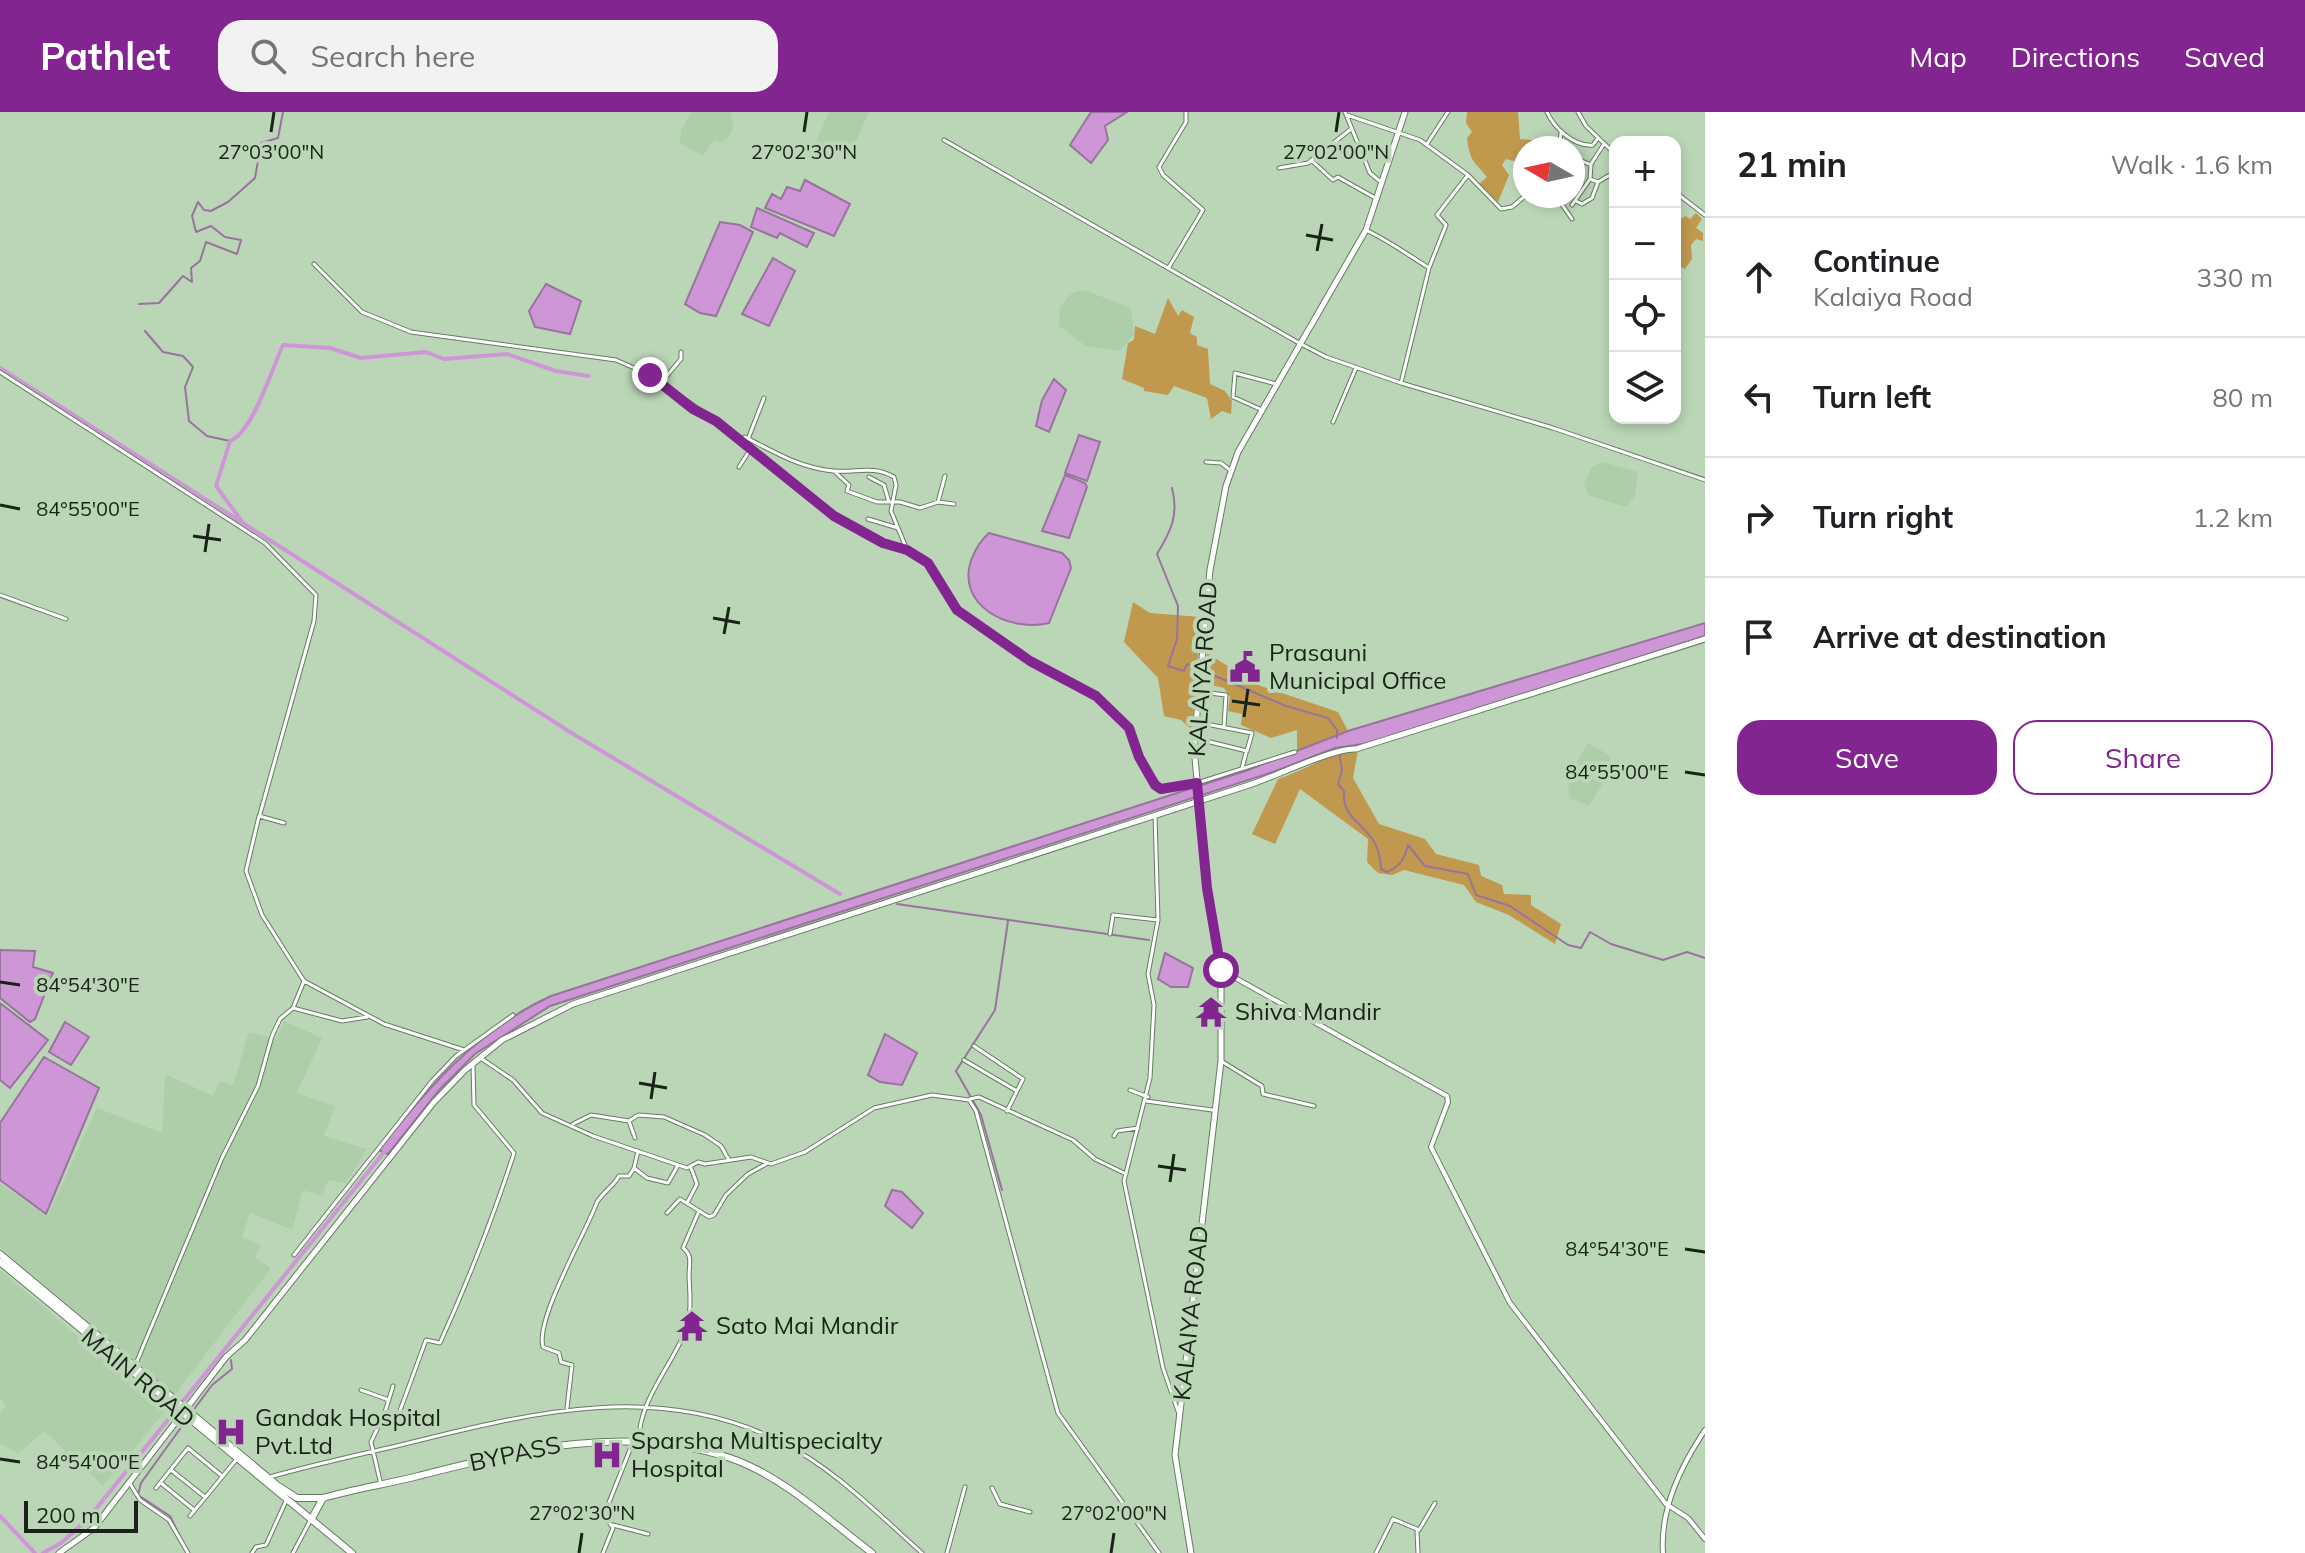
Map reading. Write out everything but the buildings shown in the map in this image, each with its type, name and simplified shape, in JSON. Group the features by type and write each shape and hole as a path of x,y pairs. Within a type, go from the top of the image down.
{"main road":[{"name":"KALAIYA ROAD","path":"1191,1553 1175,1455 1212,1110 1221,1061 1221,970 1197,798 1194,738 1210,570 1230,470 1299,343 1366,230 1405,112"},
{"path":"59,1553 94,1528 434,1102 473,1063 537,1019 573,1004 1155,815 1197,798 1319,761 1328,753 1343,748 1356,749 1705,639"},
{"name":"MAIN ROAD","path":"0,1254 176,1406"},
{"name":"MAIN ROAD","path":"0,1262 352,1553"},
{"name":"BYPASS","path":"277,1485 297,1498 323,1498 537,1448 576,1442 636,1442 731,1458 789,1490 872,1553"},
{"name":"MAIN ROAD","path":"238,1457 277,1485"},
{"path":"311,1520 323,1498"}],"street":[{"path":"1169,267 1203,210 1163,175 1159,167 1186,122 1186,112"},
{"path":"1427,144 1448,112"},
{"path":"1547,112 1561,133 1589,147 1598,138"},
{"path":"1578,112 1609,149"},
{"path":"1346,114 1367,125 1398,132 1427,144 1468,175 1501,209 1513,206"},
{"path":"1346,114 1370,173 1382,183"},
{"path":"1279,168 1296,168 1311,160 1351,129"},
{"path":"944,140 1299,343 1356,368 1553,428 1705,480"},
{"path":"1604,144 1591,165 1590,179 1574,203 1582,204 1592,198 1598,182 1609,176"},
{"path":"1311,160 1333,180 1338,177 1377,199"},
{"path":"1585,162 1591,165"},
{"path":"1401,383 1429,268 1446,225 1437,215 1468,175"},
{"path":"1590,179 1598,182"},
{"path":"1681,197 1705,215"},
{"path":"1564,208 1572,219"},
{"path":"1366,230 1392,241 1401,253 1429,268"},
{"path":"314,264 362,312 411,332 627,362 739,440 834,516 883,543 907,550 933,568 957,610 1030,661 1081,685 1118,714 1129,728 1139,757 1155,785 1161,789 1197,783 1295,752"},
{"path":"660,384 681,359 681,352"},
{"path":"1333,422 1356,368"},
{"path":"0,372 265,543 316,595 314,621 246,871 262,915 304,981 369,1016 464,1050"},
{"path":"1262,410 1233,397 1235,373 1276,384"},
{"path":"748,439 764,398"},
{"path":"739,440 748,439 783,458 834,471 880,469 896,480 891,502"},
{"path":"739,467 750,450"},
{"path":"1206,462 1221,463 1230,470"},
{"path":"834,471 849,485 847,491 877,502 920,508 938,502 954,504"},
{"path":"938,502 945,476"},
{"path":"869,477 884,485 907,550"},
{"path":"868,519 898,528"},
{"path":"0,595 66,619"},
{"path":"1199,691 1226,695 1224,726"},
{"path":"1196,722 1252,733 1242,768"},
{"path":"1194,738 1247,751"},
{"path":"1155,815 1158,920 1148,974 1154,1005 1147,1099 1126,1174 1127,1199 1163,1368 1179,1414"},
{"path":"259,816 284,823"},
{"path":"1110,934 1113,915 1158,920"},
{"path":"1221,970 1447,1096 1448,1102 1431,1147 1504,1292 1669,1506 1688,1518 1705,1539"},
{"path":"134,1367 222,1158 258,1086 272,1036 280,1019 293,1008 304,981"},
{"path":"293,1008 342,1021 369,1016"},
{"path":"294,1255 424,1090 464,1050 513,1015"},
{"path":"974,1046 1023,1079 1007,1111"},
{"path":"480,1058 513,1080 542,1113 573,1124 593,1136 677,1167 691,1168 698,1162 705,1164 751,1157 766,1164"},
{"path":"964,1060 1017,1091"},
{"path":"1221,1061 1262,1086 1263,1094 1314,1106"},
{"path":"385,1412 398,1416 426,1340 440,1343 472,1271 514,1153 474,1105 473,1063"},
{"path":"1130,1090 1147,1099 1212,1110"},
{"path":"667,1213 680,1199 709,1217 714,1215 726,1195 766,1164 805,1152 874,1108 932,1095 971,1098 1007,1111 1073,1140 1095,1159 1126,1174"},
{"path":"971,1098 1010,1229 1058,1413 1159,1553"},
{"path":"573,1124 591,1115 629,1121 638,1115 655,1115 686,1125 721,1146 729,1160"},
{"path":"629,1121 635,1138"},
{"path":"1114,1136 1117,1131 1138,1128"},
{"path":"567,1408 572,1365 561,1362 559,1353 543,1347 542,1334 597,1202 604,1190 614,1185 619,1176 629,1176 638,1151"},
{"path":"634,1168 647,1178 668,1183 677,1167"},
{"path":"687,1203 697,1184 691,1168"},
{"path":"648,1534 613,1525 604,1515 636,1442 645,1408 690,1314 690,1256 683,1248 699,1211"},
{"path":"381,1485 371,1442 393,1386"},
{"path":"361,1390 389,1400"},
{"path":"269,1478 567,1408 645,1408 733,1423 780,1441 814,1462 922,1553"},
{"path":"1663,1553 1662,1532 1679,1471 1705,1430"},
{"path":"156,1488 188,1448 222,1476"},
{"path":"190,1516 238,1457"},
{"path":"171,1470 205,1497"},
{"path":"129,1482 140,1500 169,1520 188,1553"},
{"path":"161,1483 194,1510"},
{"path":"947,1553 965,1487"},
{"path":"992,1488 1000,1504 1030,1512"},
{"path":"252,1553 256,1547 266,1545 286,1501"},
{"path":"1418,1553 1417,1531 1435,1503"},
{"path":"1376,1553 1393,1519 1417,1531"},
{"path":"293,1553 311,1520"},
{"path":"603,1553 613,1525"}],"shaded area":[{"path":"691,112 730,112 734,127 726,140 721,143 714,140 703,156 680,143 681,131"},
{"path":"829,112 869,112 848,159 819,145 817,140"},
{"path":"1091,112 1127,112 1105,126 1108,140 1091,163 1070,145"},
{"path":"1467,112 1518,112 1520,136 1513,136 1513,161 1506,159 1502,165 1509,175 1498,202 1479,184 1487,177 1473,160 1467,138 1472,132 1466,123"},
{"path":"805,180 850,204 834,236 765,208 772,194 781,199 787,187 800,191"},
{"path":"757,208 814,233 807,247 780,233 777,238 751,227"},
{"path":"1696,213 1702,219 1696,228 1703,233 1703,241 1696,239 1691,245 1692,259 1685,269 1681,267 1681,218 1686,216 1690,219"},
{"path":"720,222 740,225 753,232 716,316 700,313 685,304"},
{"path":"773,258 795,271 769,326 742,314"},
{"path":"546,284 581,301 570,334 535,327 529,311"},
{"path":"1084,290 1131,308 1134,334 1120,351 1086,346 1059,326 1060,307 1072,293"},
{"path":"1168,298 1178,316 1182,310 1194,317 1190,333 1197,337 1197,345 1208,349 1210,384 1225,391 1232,401 1231,414 1222,411 1211,419 1207,398 1174,386 1168,395 1144,391 1144,388 1122,379 1128,343 1134,340 1135,326 1155,334"},
{"path":"1054,379 1066,390 1049,432 1036,426 1042,400"},
{"path":"1079,435 1100,442 1087,481 1065,473"},
{"path":"1602,462 1638,472 1635,496 1626,507 1588,495 1584,485 1592,467"},
{"path":"1065,475 1085,483 1087,487 1069,538 1042,531"},
{"path":"989,533 1062,553 1069,560 1071,568 1049,623 1017,624 988,612 978,601 968,574 975,551"},
{"path":"1133,602 1150,613 1201,617 1192,730 1181,720 1164,716 1158,678 1124,642"},
{"path":"1705,623 1705,636 1370,743 1335,748 1273,772 550,1006 475,1054 440,1089 388,1154 378,1150 435,1083 477,1043 524,1010 551,996 1248,770 1348,731"},
{"path":"1207,653 1258,685 1338,712 1348,731 1297,753 1297,730 1271,738 1241,725 1242,714 1228,711 1230,697 1224,688 1204,683"},
{"path":"1588,743 1609,755 1612,768 1589,806 1571,799 1568,788 1572,771"},
{"path":"1358,750 1353,778 1379,824 1425,839 1436,854 1479,865 1481,876 1502,885 1504,894 1531,895 1531,905 1561,924 1555,944 1509,915 1476,902 1464,885 1404,870 1392,875 1378,873 1367,862 1368,839 1300,789 1275,844 1252,834 1278,779 1337,755"},
{"path":"0,950 35,951 33,967 53,973 35,1019 30,1022 0,998"},
{"path":"1165,953 1193,968 1188,987 1171,987 1158,979"},
{"path":"0,1003 48,1040 10,1088 0,1080"},
{"path":"284,1021 322,1038 297,1093 335,1106 324,1136 367,1149 346,1183 328,1180 323,1196 303,1190 292,1230 250,1213 242,1237 261,1245 255,1258 271,1268 175,1395 0,1248 0,1183 47,1217 97,1108 162,1133 165,1074 213,1096 220,1081 233,1085 249,1032 276,1039"},
{"path":"65,1022 89,1037 71,1065 49,1052"},
{"path":"885,1034 917,1053 902,1085 880,1082 868,1075"},
{"path":"44,1057 99,1088 46,1214 0,1180 0,1123"},
{"path":"892,1190 902,1192 923,1213 912,1228 885,1206"},
{"path":"0,1270 165,1411 103,1486 44,1431 18,1454 0,1443 0,1412 6,1406 0,1397"}],"waterway":[{"path":"139,304 159,303 183,276 192,282 191,268 200,261 206,242 237,254 241,240 225,237 211,226 196,232 192,216 198,202 204,210 211,211 228,202 255,178 261,143 278,138 283,112"},
{"path":"145,331 163,352 183,356 193,367 185,387 189,421 207,436 230,441"},
{"path":"243,523 216,486 230,441 254,413 283,345 330,348 361,358 426,352 444,359 507,354 556,371 589,376"},
{"path":"0,368 570,732 840,894"},
{"path":"1172,488 1175,506 1172,522 1157,554 1178,606 1177,639 1168,666 1184,671 1187,664 1286,706 1328,718 1337,730 1337,738"},
{"path":"1339,752 1342,770 1338,784 1344,791 1348,812 1374,842 1381,869 1387,872 1399,865 1408,845 1425,866 1468,874 1476,895 1510,906 1568,945 1581,948 1590,932 1611,944 1663,960 1687,952 1705,958"},
{"path":"897,904 1149,940"},
{"path":"1002,1190 981,1115 956,1071 995,1010 1008,921"},
{"path":"43,1553 61,1543 87,1520 385,1151"},
{"path":"192,1412 212,1385 232,1369 231,1360"},
{"path":"181,1539 170,1516 138,1495 141,1483 185,1422"},
{"path":"0,1516 35,1553"}],"place":[{"name":"Prasauni Municipal Office","path":"1245,667"},
{"name":"Shiva Mandir","path":"1211,1012"},
{"name":"Sato Mai Mandir","path":"692,1326"},
{"name":"Gandak Hospital Pvt.Ltd","path":"231,1432"},
{"name":"Sparsha Multispecialty Hospital","path":"607,1455"}],"route":[{"path":"650,375 693,409 716,421 834,516 883,543 916,554 928,563 957,610 1030,661 1081,685 1096,696 1129,728 1139,757 1155,785 1161,789 1197,783 1207,888 1221,970"}]}
